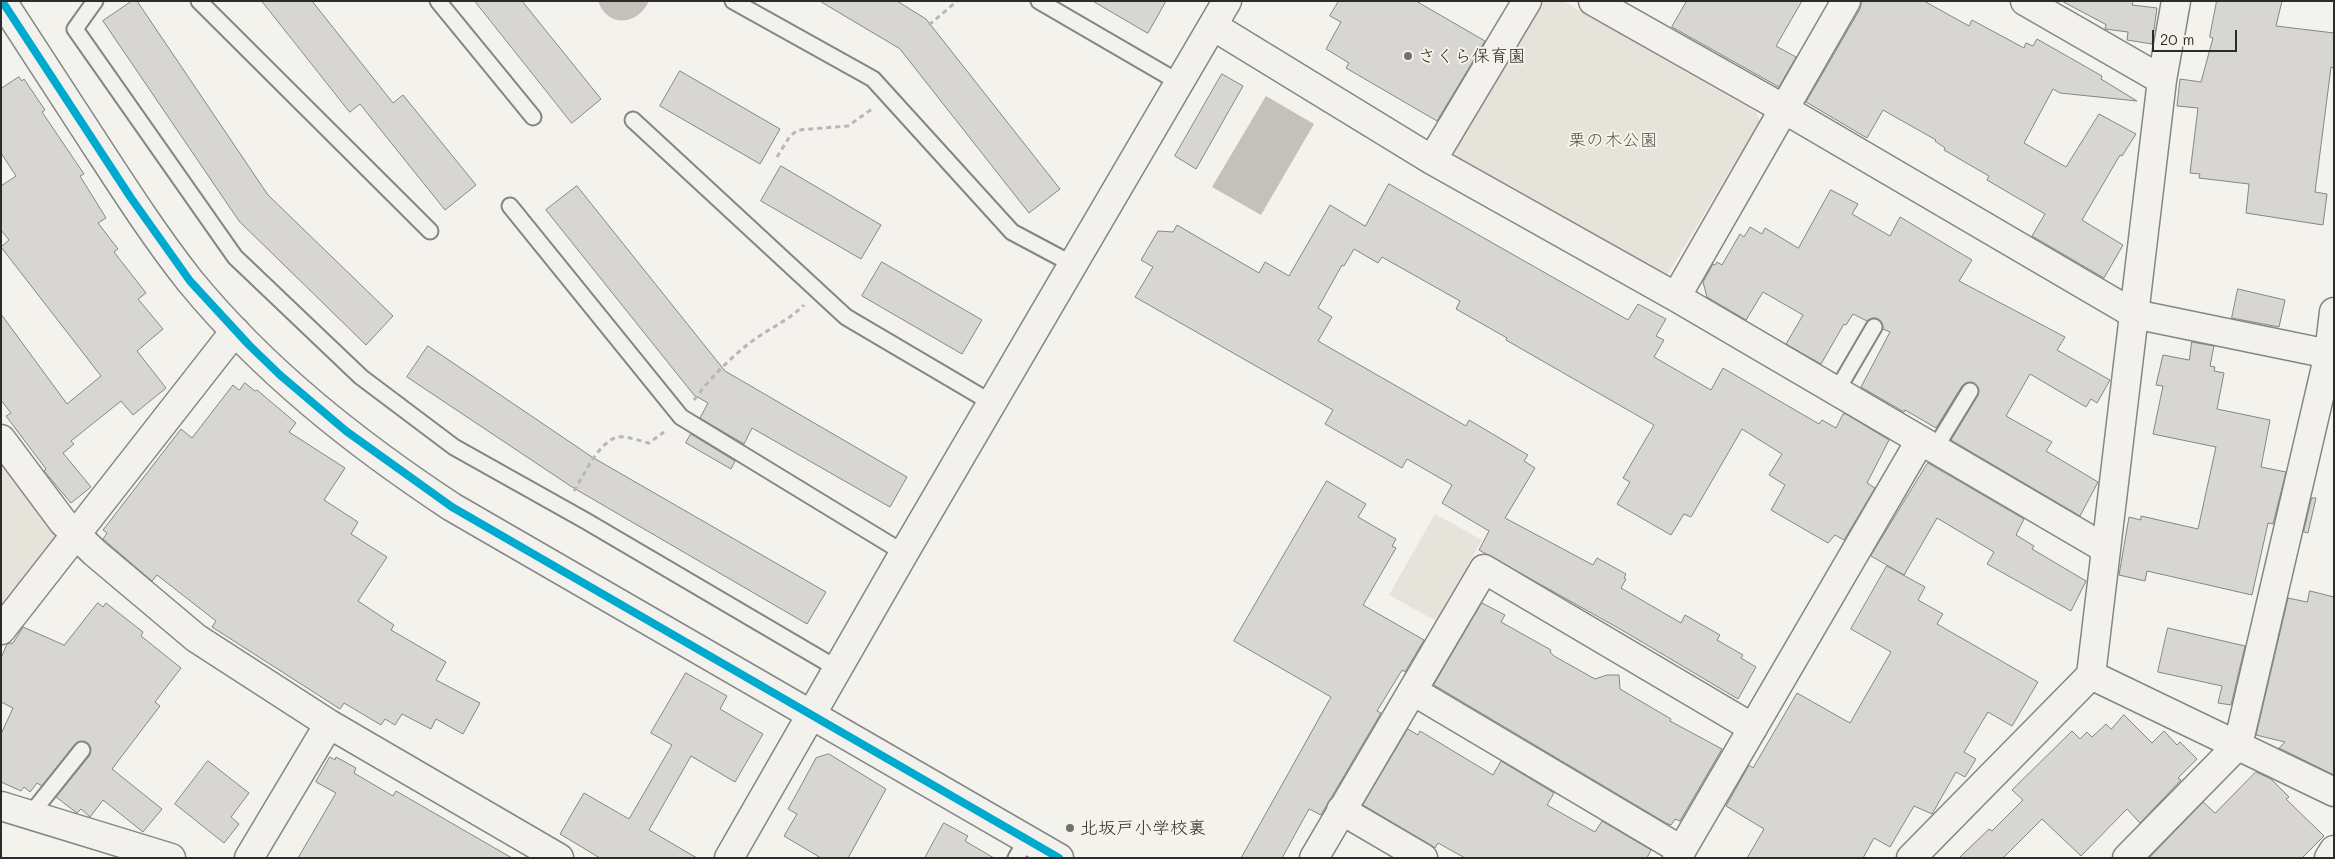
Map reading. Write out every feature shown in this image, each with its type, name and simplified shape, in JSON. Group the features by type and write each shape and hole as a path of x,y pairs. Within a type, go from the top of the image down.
{"street":[{"path":"2,1 148,225 190,281 234,331 295,390 344,431 402,474 461,512 811,715 1022,848 1060,858"},
{"path":"729,858 904,553 1227,1"},
{"path":"1432,160 1527,1"},
{"path":"1593,1 1784,109 2134,314 2331,354"},
{"path":"1676,297 1846,1"},
{"path":"2024,1 2162,80"},
{"path":"1911,858 2091,675 2162,80 2176,1"},
{"path":"1213,26 1432,160 1676,297 1927,446 2106,549"},
{"path":"2128,858 2238,745 2331,354 2334,312"},
{"path":"1,630 234,331"},
{"path":"1,439 63,522 77,533 95,553 196,638 329,724 559,858"},
{"path":"1413,691 1679,854 1753,728 1927,446"},
{"path":"1314,858 1484,569 1753,728"},
{"path":"2091,675 2334,792"},
{"path":"249,858 329,724"},
{"path":"1,806 171,858"},
{"path":"1341,810 1422,858"},
{"path":"2329,858 2334,850"}],"lane":[{"path":"95,1 75,30 235,257 361,377 454,447 586,521 838,669"},
{"path":"199,1 430,230"},
{"path":"438,1 533,117"},
{"path":"734,1 873,80 1012,232 1074,265"},
{"path":"1039,1 1180,83"},
{"path":"633,120 846,317 992,403"},
{"path":"510,206 681,417 904,553"},
{"path":"1836,392 1874,327"},
{"path":"1927,446 1970,391"},
{"path":"30,815 82,750"}],"path":[{"path":"929,26 957,1"},
{"path":"777,157 790,136 798,130 812,127 828,129 848,126 869,111 886,94"}],"green space":[{"name":"栗の木公園","path":"1538,1 1563,1 1756,112 1760,121 1665,279 1456,159 1454,147"},
{"path":"1,465 52,525 55,543 1,611"},
{"path":"1435,514 1482,540 1436,621 1389,595"}],"shaded area":[{"path":"598,1 649,1 638,15 631,19 616,20 603,10"},
{"path":"1266,96 1314,124 1261,215 1212,187"}],"building":[{"path":"132,1 137,1 268,195 393,316 366,345 239,221 103,21"},
{"path":"262,1 312,1 393,103 403,95 476,185 445,210 360,104 350,112"},
{"path":"475,1 522,1 601,99 572,123"},
{"path":"820,1 897,1 926,19 1060,189 1029,213 900,49"},
{"path":"1093,1 1166,1 1148,33"},
{"name":"さくら保育園","path":"1339,1 1416,1 1485,41 1437,121 1346,68 1349,63 1326,49 1341,22 1330,16"},
{"path":"1687,1 1802,1 1776,46 1796,57 1779,87 1672,27"},
{"path":"1862,1 1924,1 1969,26 1972,20 2024,48 2026,43 2033,46 2037,39 2102,76 2101,79 2137,101 2060,93 2053,89 2024,143 2066,167 2099,114 2136,134 2122,156 2120,155 2082,220 2123,245 2104,278 2032,236 2045,214 1987,180 1989,176 1944,150 1945,148 1936,140 1883,110 1867,138 1806,102 1860,9"},
{"path":"2062,1 2133,1 2132,5 2157,8 2152,44 2127,40 2128,32 2105,29 2106,25"},
{"path":"2217,1 2282,1 2276,26 2334,33 2334,68 2331,67 2315,192 2327,194 2323,225 2246,213 2249,184 2199,178 2200,174 2190,173 2198,108 2177,106 2180,79 2201,82 2213,38 2210,37"},
{"path":"680,71 780,129 760,164 660,106"},
{"path":"1222,74 1243,86 1196,169 1175,156"},
{"path":"19,77 22,81 24,79 45,110 42,112 84,174 80,176 106,218 98,223 118,249 114,252 146,293 138,299 163,329 137,351 166,388 133,415 121,401 71,441 74,444 63,453 91,487 71,503 44,471 46,469 6,416 11,413 1,400 1,314 67,404 101,376 1,247 9,240 1,230 1,186 16,176 1,153 1,89"},
{"path":"781,166 881,225 861,259 761,201"},
{"path":"1389,184 1628,320 1638,304 1666,319 1656,336 1664,340 1654,357 1711,390 1723,368 1819,424 1822,420 1836,428 1843,414 1846,414 1889,440 1867,483 1875,488 1844,540 1835,535 1828,543 1771,510 1785,485 1769,475 1782,454 1742,429 1691,517 1684,514 1671,535 1617,504 1630,482 1623,478 1654,425 1506,340 1507,338 1456,309 1460,301 1382,257 1378,263 1354,249 1344,266 1342,265 1318,308 1332,317 1318,341 1466,426 1469,420 1528,455 1524,461 1535,468 1505,518 1593,565 1597,558 1626,574 1624,578 1626,579 1621,588 1681,623 1685,615 1720,635 1717,640 1743,655 1741,658 1756,667 1738,699 1620,629 1479,550 1489,531 1442,503 1452,485 1407,459 1402,468 1325,424 1333,410 1135,297 1153,267 1141,260 1158,231 1173,232 1177,225 1259,273 1265,262 1289,276 1330,205 1365,226"},
{"path":"577,186 725,371 907,477 890,507 752,428 744,444 700,418 708,403 694,395 546,210"},
{"path":"1831,190 1858,204 1852,214 1890,236 1900,217 1972,260 1959,281 2065,337 2057,350 2110,380 2097,403 2091,399 2086,407 2030,374 2006,416 2052,442 2046,451 2098,482 2080,516 1951,440 1978,395 1978,387 1974,383 1966,383 1962,386 1936,428 1861,387 1890,332 1883,329 1882,323 1878,319 1874,318 1867,321 1853,314 1846,325 1844,324 1821,364 1786,344 1803,315 1763,292 1746,320 1707,297 1703,282 1713,264 1715,265 1717,262 1722,265 1740,234 1744,237 1750,227 1762,234 1765,228 1798,248"},
{"path":"882,262 982,320 962,354 862,296"},
{"path":"2238,289 2285,300 2279,327 2232,318"},
{"path":"2192,342 2214,346 2210,366 2215,367 2214,371 2224,373 2217,409 2270,420 2261,467 2286,472 2273,524 2268,523 2252,595 2147,571 2145,581 2119,575 2129,517 2141,520 2141,516 2198,529 2216,447 2153,434 2163,386 2156,385 2163,355 2189,360"},
{"path":"428,346 592,457 826,592 807,624 572,487 407,377"},
{"path":"245,383 255,391 257,390 296,423 289,432 345,468 324,500 358,522 351,534 387,557 358,601 394,625 391,630 446,662 436,680 480,703 463,734 436,719 431,729 402,714 395,725 385,719 381,725 344,703 340,709 212,627 216,621 157,575 152,581 103,539 107,533 103,530 181,429 192,438 233,385 239,390"},
{"path":"691,434 735,461 731,469 686,443"},
{"path":"1928,463 2024,519 2016,535 2034,546 2032,549 2086,581 2071,611 1987,564 1994,552 1937,518 1904,575 1871,556"},
{"path":"1327,481 1366,504 1358,517 1396,539 1392,546 1396,548 1363,605 1424,640 1405,672 1402,670 1377,711 1381,713 1321,815 1309,809 1282,858 1241,858 1331,697 1234,641"},
{"path":"2312,498 2316,498 2308,533 2304,532"},
{"path":"1887,566 1925,587 1918,600 1943,614 1937,624 2038,682 2012,726 1988,712 1964,752 1976,759 1965,777 1956,772 1932,814 1914,806 1890,847 1874,838 1863,858 1747,858 1764,829 1726,806 1749,765 1753,768 1797,693 1850,723 1891,652 1851,629"},
{"path":"2310,591 2334,597 2334,775 2279,748 2285,742 2256,735 2288,598 2307,602"},
{"path":"98,603 103,607 106,603 143,632 141,636 181,668 155,702 160,706 112,769 162,809 143,832 103,800 90,817 81,809 77,813 56,797 90,755 90,746 84,741 75,744 42,786 37,783 30,792 24,787 21,791 1,782 1,734 13,708 1,702 1,658 7,644 13,643 23,627 64,645"},
{"path":"1482,603 1505,615 1501,622 1551,650 1550,652 1554,656 1595,679 1607,675 1619,675 1620,689 1671,719 1670,721 1722,749 1680,821 1675,819 1671,825 1666,823 1434,685"},
{"path":"2168,628 2245,646 2231,705 2218,703 2222,686 2158,672"},
{"path":"686,673 727,696 720,709 763,734 735,782 691,756 649,830 697,858 600,858 560,834 584,793 629,819 672,745 651,733"},
{"path":"2124,715 2152,743 2164,731 2177,745 2180,742 2197,759 2178,778 2181,780 2140,823 2127,809 2081,856 2042,819 2003,858 1959,858 1989,829 1992,831 2023,800 2012,790 2072,731 2080,739 2087,732 2092,737 2106,724 2111,729"},
{"path":"1408,729 1418,735 1420,731 1493,775 1501,761 1554,793 1547,805 1595,832 1602,821 1651,850 1647,858 1465,858 1438,843 1435,848 1363,805"},
{"path":"829,754 886,789 848,858 821,858 784,836 797,814 788,809 816,758"},
{"path":"330,757 335,760 336,757 356,768 354,773 393,796 396,791 512,858 298,858 336,793 316,782"},
{"path":"208,761 249,793 231,817 239,824 224,843 175,804"},
{"path":"2256,772 2271,779 2289,797 2286,799 2324,836 2302,858 2149,858 2203,802 2215,813"},
{"path":"944,823 968,836 965,841 994,858 925,858"}],"transit line":[{"path":"2,1 131,198 190,281 249,345 280,375 346,431 452,507 1059,858"}],"place":[{"name":"さくら保育園","path":"1408,56"},
{"name":"北坂戸小学校裏","path":"1070,828"}]}
